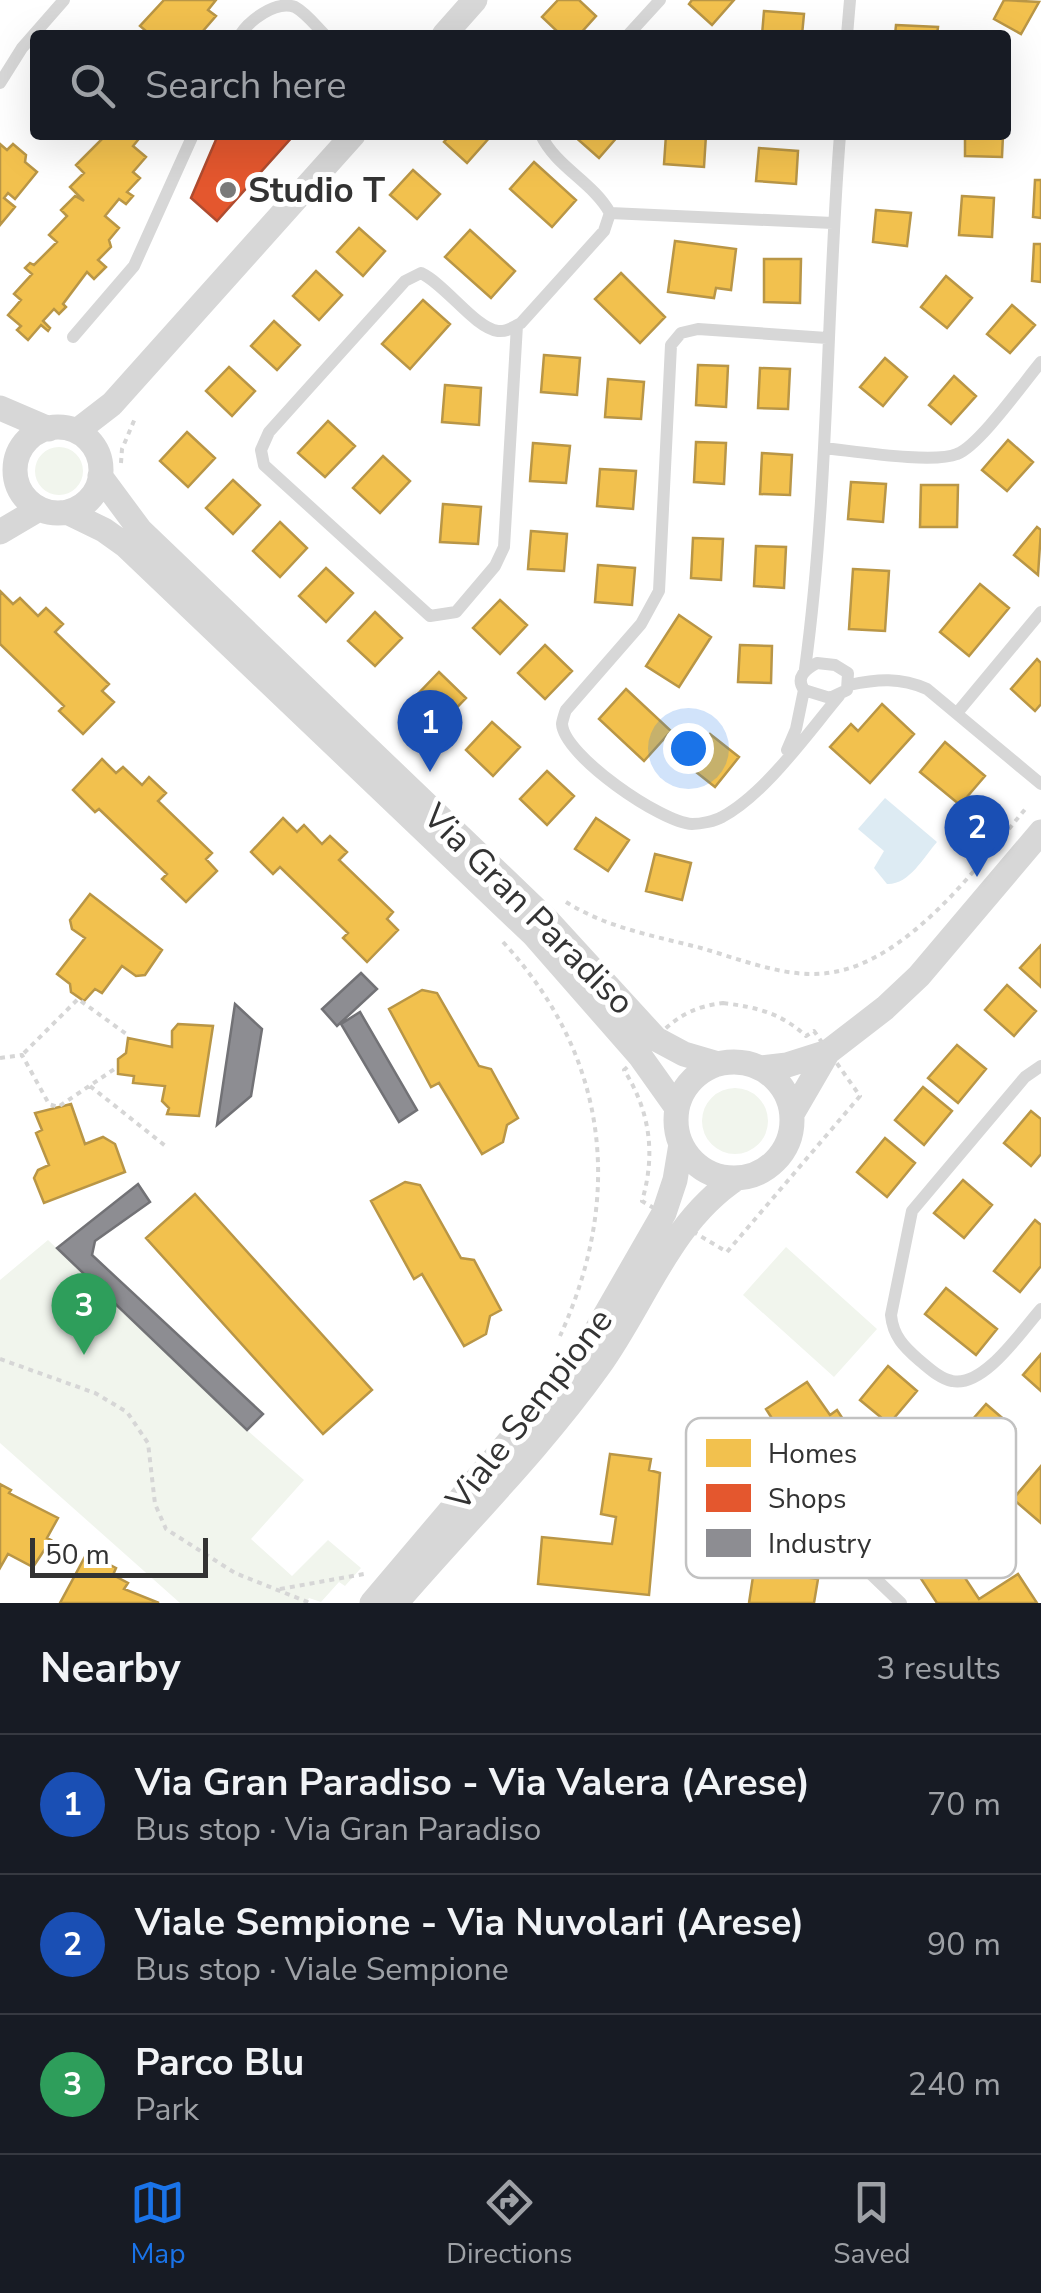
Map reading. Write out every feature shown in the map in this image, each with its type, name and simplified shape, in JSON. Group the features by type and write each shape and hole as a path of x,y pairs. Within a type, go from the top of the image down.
{"street":[{"path":"449,30 476,0"},
{"path":"77,431 112,404 348,140"},
{"path":"31,502 67,512 93,496 143,368"},
{"path":"0,408 49,429 77,431 87,438 106,467"},
{"path":"16,466 26,442 49,429"},
{"path":"0,444 16,466 31,502"},
{"name":"Via Gran Paradiso","path":"106,467 140,530 548,921 656,1039 670,1048 718,1064"},
{"path":"0,524 31,502"},
{"path":"0,532 31,502"},
{"name":"Via Gran Paradiso","path":"67,512 125,545 534,936 640,1056 678,1108"},
{"path":"792,1114 776,1080 760,1068 732,1062 718,1064 692,1080 678,1108 676,1126 681,1144 704,1170 738,1178 766,1168 787,1144 792,1114 827,1050 919,976 1041,832"},
{"path":"760,1068 827,1050"},
{"name":"Viale Sempione","path":"372,1603 569,1370 595,1333 664,1214 681,1144"},
{"name":"Viale Sempione","path":"396,1603 598,1368 684,1226 714,1194 738,1178"}],"lane":[{"path":"38,30 64,0"},
{"path":"633,30 660,0"},
{"path":"847,30 850,0"},
{"path":"245,30 277,3 295,7 320,30"},
{"path":"0,83 30,39"},
{"path":"72,337 134,266 191,140"},
{"path":"518,326 504,547 495,566 456,612 430,616 264,465 261,450 270,432 405,281 421,273 434,279 496,332 518,326 604,232 610,213 600,196 544,140"},
{"path":"838,696 821,698 800,686 811,666 840,140"},
{"path":"610,213 833,223"},
{"path":"827,338 698,329 681,333 670,345 659,591 641,624 566,710 562,724 566,734 598,772 660,814 692,824 719,819 746,801 850,685 880,679 914,683 927,689 1041,784"},
{"path":"824,448 940,458 959,454 976,440 1041,362"},
{"path":"957,713 1041,612"},
{"path":"811,666 842,668 848,672 850,685"},
{"path":"779,765 796,729 804,690"},
{"path":"1041,1066 1025,1077 912,1211 890,1315 892,1330 904,1346 935,1372 952,1381 966,1381 991,1366 1041,1308"},
{"path":"410,1603 425,1569"},
{"path":"874,1578 900,1603"}],"path":[{"path":"106,467 122,450 137,417"},
{"path":"565,901 594,920 768,966 810,975 843,971 876,960 919,929 1027,807"},
{"path":"500,939 543,990 574,1046 584,1072 600,1152 592,1240 579,1290 557,1342"},
{"path":"0,1058 22,1054 78,999 129,1036"},
{"path":"666,1026 697,1006 723,1003 762,1008 790,1021 827,1050 860,1096 726,1252 698,1234"},
{"path":"22,1054 49,1104 58,1107 116,1068"},
{"path":"628,1066 624,1070 638,1091 652,1155 642,1201"},
{"path":"90,1086 168,1148"},
{"path":"0,1359 95,1393 127,1412 148,1443 155,1504 166,1529 235,1574 310,1603"},
{"path":"276,1590 364,1574"}],"shaded area":[{"path":"59,447 76,454 83,471 76,488 59,495 42,488 35,471 42,454"},
{"path":"885,798 937,842 909,875 887,884 874,868 884,851 858,829"},
{"path":"735,1088 758,1098 768,1121 758,1144 735,1154 712,1144 702,1121 712,1098"},
{"path":"48,1240 304,1480 251,1539 292,1576 328,1540 361,1568 345,1586 339,1582 321,1602 309,1598 306,1603 180,1603 0,1443 0,1280"},
{"path":"786,1247 877,1329 834,1377 743,1295"}],"building: Homes":[{"path":"164,0 216,0 208,10 216,16 204,30 145,30 140,26"},
{"path":"558,0 579,0 596,16 583,30 556,30 542,17"},
{"path":"692,0 734,0 712,25 689,4"},
{"path":"1004,0 1039,2 1021,34 994,19"},
{"path":"764,11 804,14 802,30 762,30"},
{"path":"896,25 938,27 938,30 896,30"},
{"path":"101,140 138,140 133,146 146,157 133,172 140,178 127,192 133,196 126,204 119,199 105,216 119,228 109,240 111,247 98,260 106,267 94,279 87,272 63,304 66,307 59,314 54,309 43,321 50,328 48,331 41,325 28,340 17,330 21,326 8,315 21,300 14,294 32,274 25,268 30,263 34,265 57,242 49,235 67,216 61,210 75,196 84,201 70,187 84,173 76,165"},
{"path":"446,140 487,140 467,163"},
{"path":"579,140 615,140 599,158"},
{"path":"666,140 706,140 704,167 664,164"},
{"path":"965,140 1003,140 1002,157 965,156"},
{"path":"0,144 7,150 13,144 37,172 15,199 8,193 4,198 15,207 0,225"},
{"path":"759,148 798,151 796,184 756,181"},
{"path":"534,162 576,200 552,227 510,189"},
{"path":"413,170 440,194 417,219 390,195"},
{"path":"1035,180 1041,180 1041,218 1033,217"},
{"path":"962,196 994,198 992,237 959,235"},
{"path":"876,210 911,213 907,246 873,242"},
{"path":"359,228 385,251 363,276 337,252"},
{"path":"470,230 515,271 491,298 445,257"},
{"path":"675,241 736,249 731,290 716,288 714,298 668,292"},
{"path":"1034,244 1041,244 1041,282 1032,281"},
{"path":"764,259 801,259 800,303 764,302"},
{"path":"316,271 342,295 319,320 293,296"},
{"path":"621,273 665,317 640,343 595,299"},
{"path":"946,276 972,298 947,328 921,307"},
{"path":"423,300 450,324 410,369 382,344"},
{"path":"1012,305 1035,325 1010,353 987,334"},
{"path":"274,321 300,345 277,370 251,346"},
{"path":"544,355 580,358 577,395 541,392"},
{"path":"885,358 907,377 883,406 860,387"},
{"path":"698,365 728,366 726,407 696,405"},
{"path":"229,367 255,391 232,416 206,391"},
{"path":"760,368 790,369 788,409 758,408"},
{"path":"954,376 976,396 951,424 929,405"},
{"path":"608,379 644,382 641,419 605,417"},
{"path":"445,385 481,388 479,425 442,422"},
{"path":"328,421 355,446 325,477 298,453"},
{"path":"187,432 215,458 188,487 160,461"},
{"path":"1008,440 1033,462 1007,491 982,470"},
{"path":"696,442 726,443 724,484 694,482"},
{"path":"533,443 570,446 566,483 530,481"},
{"path":"762,453 792,455 790,495 760,494"},
{"path":"383,456 410,481 380,513 353,488"},
{"path":"600,469 636,471 633,509 597,506"},
{"path":"233,480 260,505 233,534 206,508"},
{"path":"851,482 886,484 883,522 848,519"},
{"path":"921,485 958,485 957,527 920,527"},
{"path":"443,504 481,507 478,544 440,542"},
{"path":"280,522 307,548 280,577 253,551"},
{"path":"1037,527 1041,530 1038,575 1014,555"},
{"path":"531,531 567,534 564,571 528,569"},
{"path":"693,538 723,539 721,580 691,578"},
{"path":"756,546 786,547 784,588 754,586"},
{"path":"598,565 635,568 632,605 595,602"},
{"path":"326,568 353,593 326,622 299,596"},
{"path":"853,569 889,571 885,631 849,629"},
{"path":"980,584 1009,608 969,656 940,632"},
{"path":"0,591 13,604 20,598 38,616 46,608 63,624 55,632 109,684 102,691 114,702 83,734 59,711 64,706 0,644"},
{"path":"500,600 527,625 500,654 473,628"},
{"path":"375,612 402,638 375,666 348,641"},
{"path":"679,615 711,637 679,687 646,666"},
{"path":"545,645 572,671 545,699 518,673"},
{"path":"740,645 772,646 771,683 738,682"},
{"path":"1037,659 1041,663 1041,704 1035,711 1011,689"},
{"path":"439,672 466,698 439,726 412,700"},
{"path":"626,689 671,731 644,761 599,719"},
{"path":"882,704 914,734 870,783 830,747 851,724 858,731"},
{"path":"492,722 520,747 493,776 466,750"},
{"path":"710,734 739,757 715,787 686,764"},
{"path":"945,742 985,776 960,805 920,772"},
{"path":"102,759 116,773 123,767 142,785 149,777 166,793 158,801 212,853 206,859 217,871 186,902 162,879 167,874 99,809 95,812 73,790"},
{"path":"547,771 574,796 547,825 520,799"},
{"path":"283,818 297,832 304,825 322,844 330,836 347,852 339,860 393,912 387,919 398,930 367,962 343,938 348,933 280,867 273,874 251,852"},
{"path":"596,818 629,840 608,871 575,849"},
{"path":"655,854 691,863 682,900 646,891"},
{"path":"90,894 162,950 145,975 136,976 122,966 102,993 95,989 84,1001 57,974 85,938 72,929 70,920"},
{"path":"1041,945 1041,987 1020,968"},
{"path":"1007,985 1036,1011 1014,1036 985,1010"},
{"path":"422,990 437,993 479,1066 491,1069 518,1118 507,1125 503,1142 482,1154 439,1083 431,1087 389,1009"},
{"path":"178,1024 213,1026 199,1116 167,1114 169,1108 162,1101 165,1086 133,1083 134,1076 118,1074 118,1059 126,1053 128,1038 172,1047 172,1031"},
{"path":"957,1045 986,1069 958,1103 928,1078"},
{"path":"923,1087 952,1111 924,1145 895,1120"},
{"path":"71,1104 85,1144 103,1137 115,1144 125,1172 44,1203 34,1178 38,1170 49,1165 36,1133 42,1130 35,1113"},
{"path":"1031,1111 1041,1119 1041,1154 1031,1166 1004,1143"},
{"path":"885,1138 915,1163 887,1197 857,1172"},
{"path":"963,1180 992,1205 964,1238 934,1213"},
{"path":"405,1182 420,1185 461,1258 474,1260 501,1310 490,1316 486,1334 464,1346 422,1274 414,1279 371,1201"},
{"path":"195,1194 372,1390 323,1434 146,1238"},
{"path":"1035,1220 1041,1225 1041,1266 1020,1292 994,1271"},
{"path":"946,1288 997,1329 976,1355 925,1314"},
{"path":"1041,1354 1041,1391 1023,1375"},
{"path":"888,1366 917,1391 894,1418 882,1418 860,1400"},
{"path":"807,1382 830,1415 837,1410 842,1418 772,1418 766,1409"},
{"path":"986,1404 1002,1418 974,1418"},
{"path":"610,1454 651,1459 649,1470 660,1473 649,1595 538,1584 542,1537 612,1544 616,1517 601,1514"},
{"path":"1041,1466 1041,1523 1016,1502 1016,1495"},
{"path":"0,1484 11,1490 9,1493 58,1518 47,1538 51,1540 33,1567 8,1554 0,1568"},
{"path":"87,1553 116,1568 113,1575 128,1583 124,1589 159,1603 60,1603"},
{"path":"1018,1574 1037,1603 937,1603 921,1578 965,1578 979,1599"},
{"path":"753,1578 818,1579 814,1603 749,1603"}],"building: Shops":[{"path":"216,140 290,140 217,221 191,198"}],"building: Industry":[{"path":"361,973 377,989 337,1026 322,1009"},
{"path":"235,1004 262,1029 251,1096 217,1125"},
{"path":"360,1012 417,1110 399,1122 341,1024"},
{"path":"138,1184 150,1202 95,1241 92,1255 263,1414 247,1430 57,1248"}],"place":[{"name":"Studio T","path":"228,190"},
{"name":"Via Gran Paradiso - Via Valera (Arese)","path":"430,772"},
{"name":"Viale Sempione - Via Nuvolari (Arese)","path":"977,877"},
{"name":"Parco Blu","path":"84,1355"}]}
